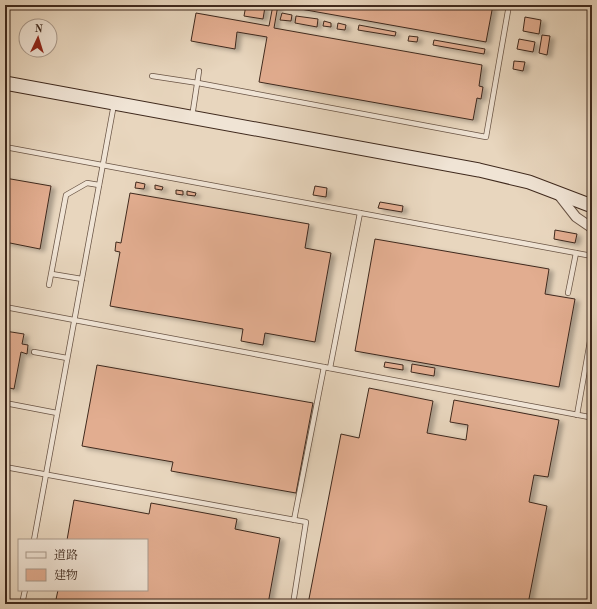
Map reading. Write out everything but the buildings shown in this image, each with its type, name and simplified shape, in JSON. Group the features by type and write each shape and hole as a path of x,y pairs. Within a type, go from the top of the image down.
{"street":[{"path":"5,83 479,170 529,182 592,206"},
{"path":"557,193 576,217 592,228"}],"lane":[{"path":"152,76 198,83 486,138 509,5"},
{"path":"192,117 199,71"},
{"path":"34,539 115,103"},
{"path":"5,147 592,256"},
{"path":"49,285 66,196 87,183 99,185"},
{"path":"330,368 360,213"},
{"path":"568,293 576,253"},
{"path":"52,274 82,279"},
{"path":"5,307 590,417"},
{"path":"577,415 592,330"},
{"path":"34,352 68,358"},
{"path":"294,520 324,367"},
{"path":"5,403 57,413"},
{"path":"5,467 306,522 293,604"},
{"path":"22,604 25,591"}]}
